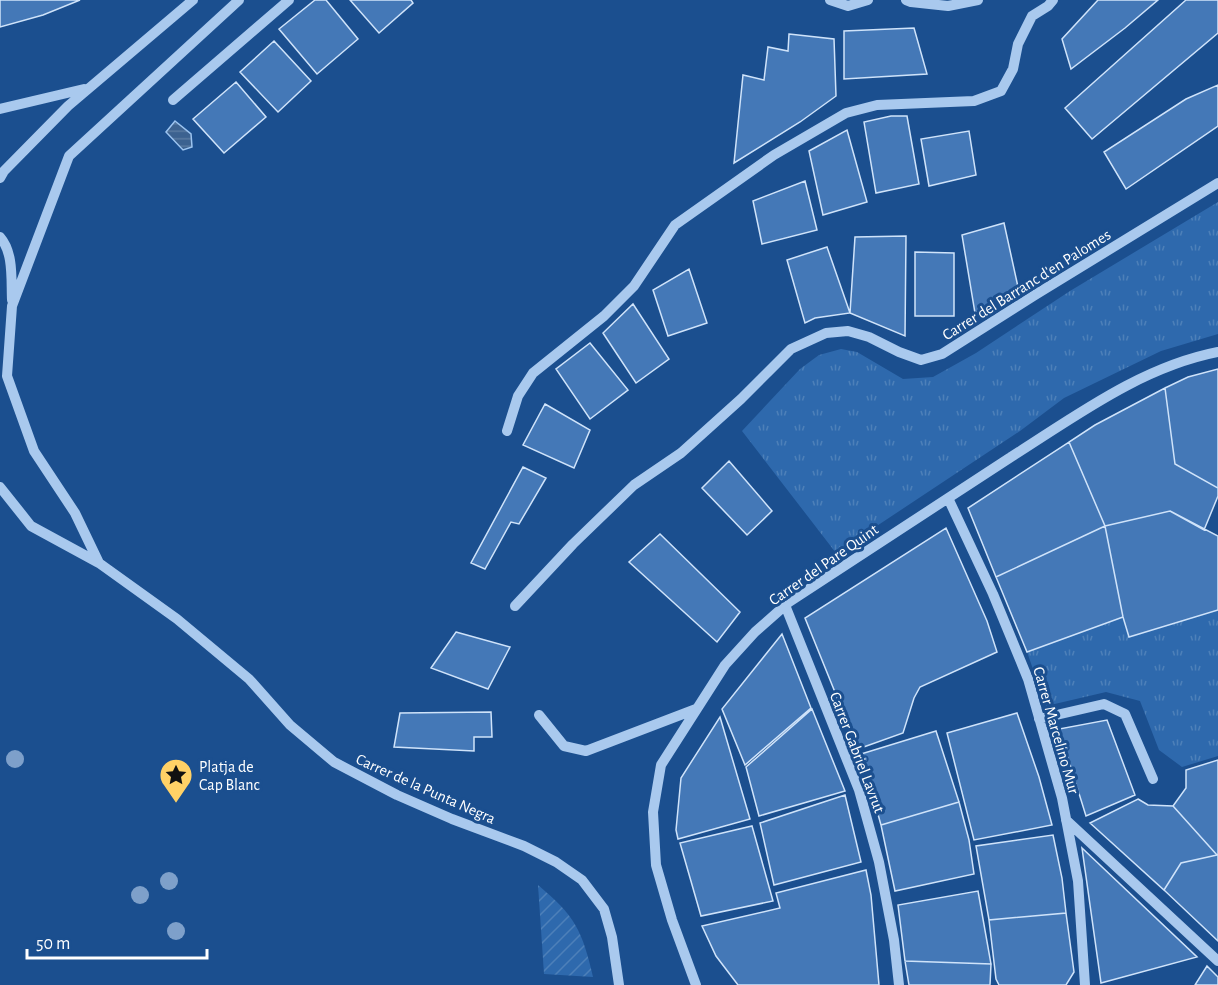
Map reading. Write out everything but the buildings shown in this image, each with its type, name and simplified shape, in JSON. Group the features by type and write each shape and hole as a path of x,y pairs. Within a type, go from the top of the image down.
{"street":[{"path":"0,178 4,171 68,106 193,0"},
{"path":"12,306 69,156 239,0"},
{"path":"173,100 289,0"},
{"path":"830,0 848,6 868,0"},
{"path":"906,0 948,6 978,0"},
{"path":"507,431 518,396 533,373 604,316 634,286 675,225 774,155 846,113 877,105 974,101 1001,91 1013,69 1018,44 1032,16 1053,0"},
{"path":"0,109 88,89"},
{"name":"Carrer del Barranc d'en Palomes","path":"515,606 573,544 634,485 681,453 741,399 791,349 826,333 848,331 869,337 921,360 942,354 1218,183"},
{"path":"0,237 6,244 11,272 12,306 4,376 33,451 75,513 99,563"},
{"name":"Carrer del Pare Quint","path":"696,985 672,920 656,865 653,812 661,765 725,665 755,632 785,605 1079,414 1141,377 1218,352"},
{"name":"Carrer de la Punta Negra","path":"0,487 31,526 99,563 177,618 249,679 290,725 334,762 408,800 524,846 556,862 582,880 604,909 612,938 619,985"},
{"name":"Carrer Marcelino Mur","path":"948,498 993,594 1028,679 1066,820 1078,881 1085,985"},
{"name":"Carrer Gabriel Lavrut","path":"785,605 859,790 879,862 894,940 899,985"},
{"path":"1039,719 1104,704 1125,714 1153,779"},
{"path":"539,715 564,746 586,751 696,709"},
{"path":"1066,820 1218,962"}],"green space":[{"path":"1218,202 1218,334 1161,351 1064,398 1020,431 836,553 742,431 800,369 819,355 841,349 857,352 903,379 933,377 976,353 1070,291"},
{"path":"1218,610 1218,756 1182,767 1159,750 1140,701 1106,692 1046,706 1027,652 1123,617 1130,637"},
{"path":"538,885 569,915 581,935 593,977 544,974"}],"shaded area":[{"path":"175,121 191,134 192,147 183,150 166,132"}],"place":[{"name":"Platja de Cap Blanc","path":"176,804"}]}
